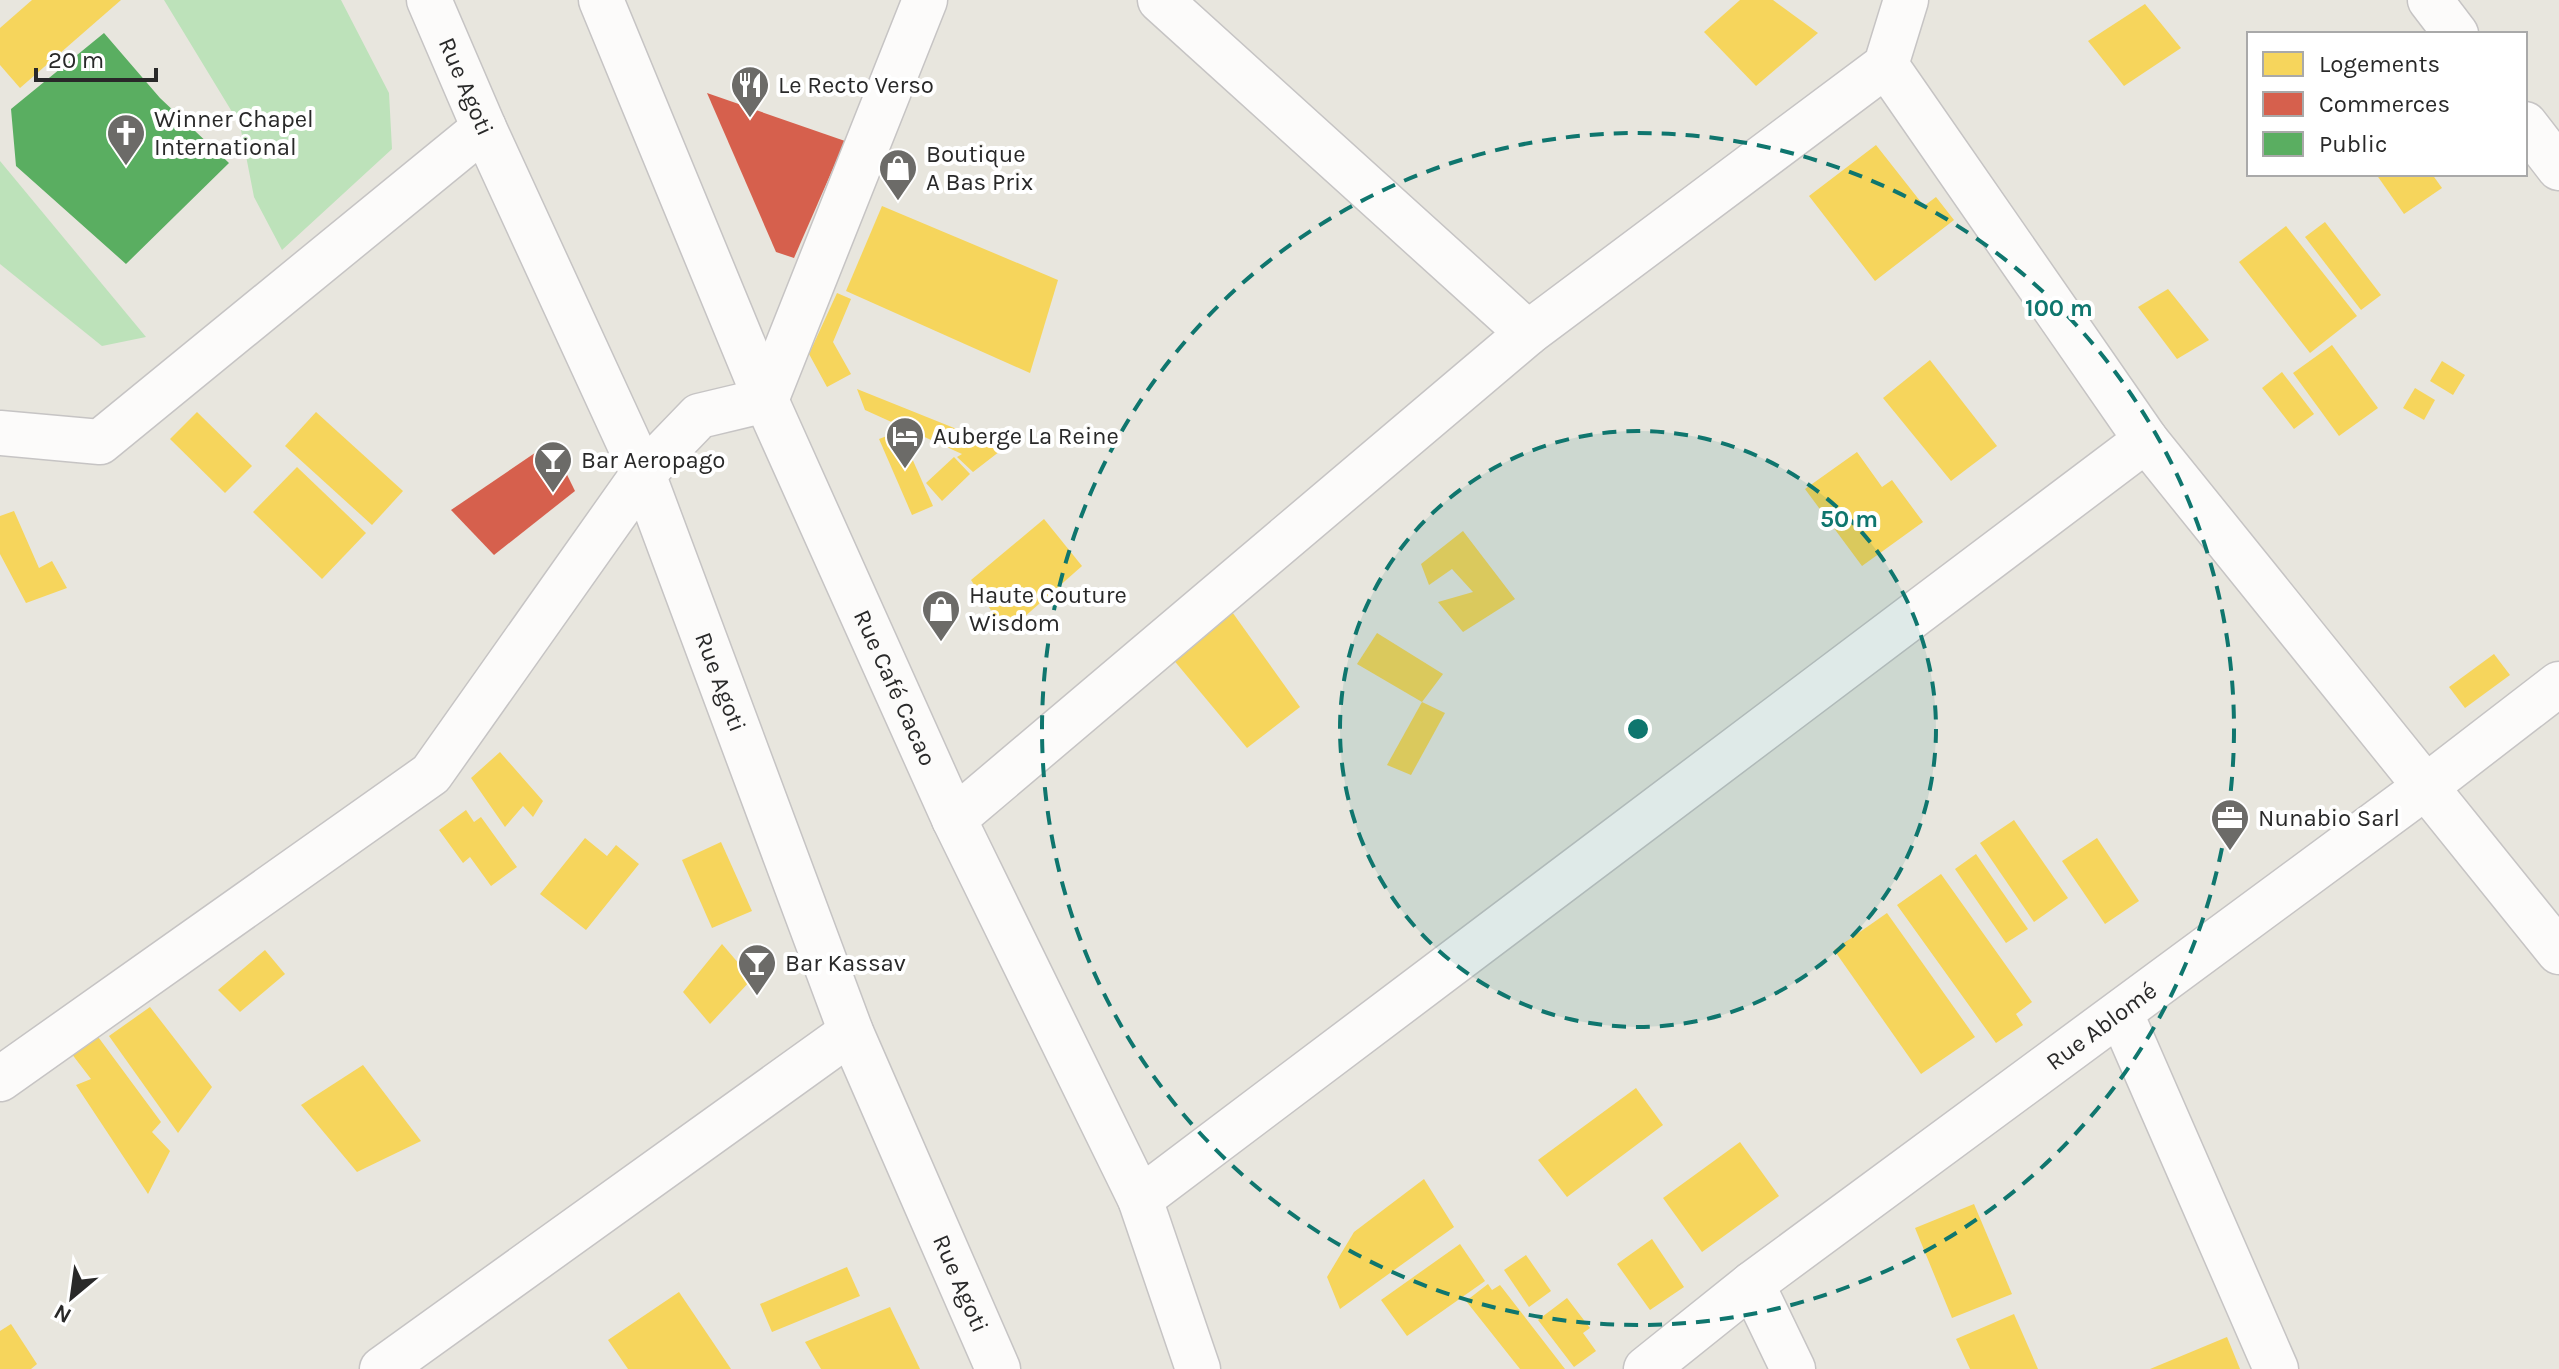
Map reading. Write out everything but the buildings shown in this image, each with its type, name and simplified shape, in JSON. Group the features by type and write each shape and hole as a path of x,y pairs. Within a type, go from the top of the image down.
{"street":[{"name":"Rue Agoti","path":"429,0 484,128 643,474 851,1032 998,1369"},
{"name":"Rue Café Cacao","path":"601,0 766,400 954,819 1140,1199 1198,1369"},
{"path":"0,1079 431,774 643,474 699,416 766,400 925,0"},
{"path":"1160,0 1528,333"},
{"path":"954,819 1528,333 1886,65 1906,0"},
{"path":"2430,0 2454,32"},
{"path":"1886,65 2146,440 2559,952"},
{"path":"2527,127 2559,168"},
{"path":"0,433 100,442 484,128"},
{"path":"1140,1199 2146,440"},
{"name":"Rue Ablomé","path":"1646,1369 1752,1284 2121,1014 2559,684"},
{"path":"2121,1014 2276,1369"},
{"path":"382,1369 851,1032"},
{"path":"1752,1284 1793,1369"}],"green space":[{"path":"164,0 341,0 389,93 392,149 282,250 254,197 240,125"},
{"path":"0,161 146,337 102,346 0,264"}],"place":[{"name":"Le Recto Verso","path":"750,119"},
{"name":"Winner Chapel International","path":"126,167"},
{"name":"Boutique A Bas Prix","path":"898,202"},
{"name":"Auberge La Reine","path":"905,470"},
{"name":"Bar Aeropago","path":"553,494"},
{"name":"Haute Couture Wisdom","path":"941,643"},
{"name":"Nunabio Sarl","path":"2230,852"},
{"name":"Bar Kassav","path":"757,997"}]}
